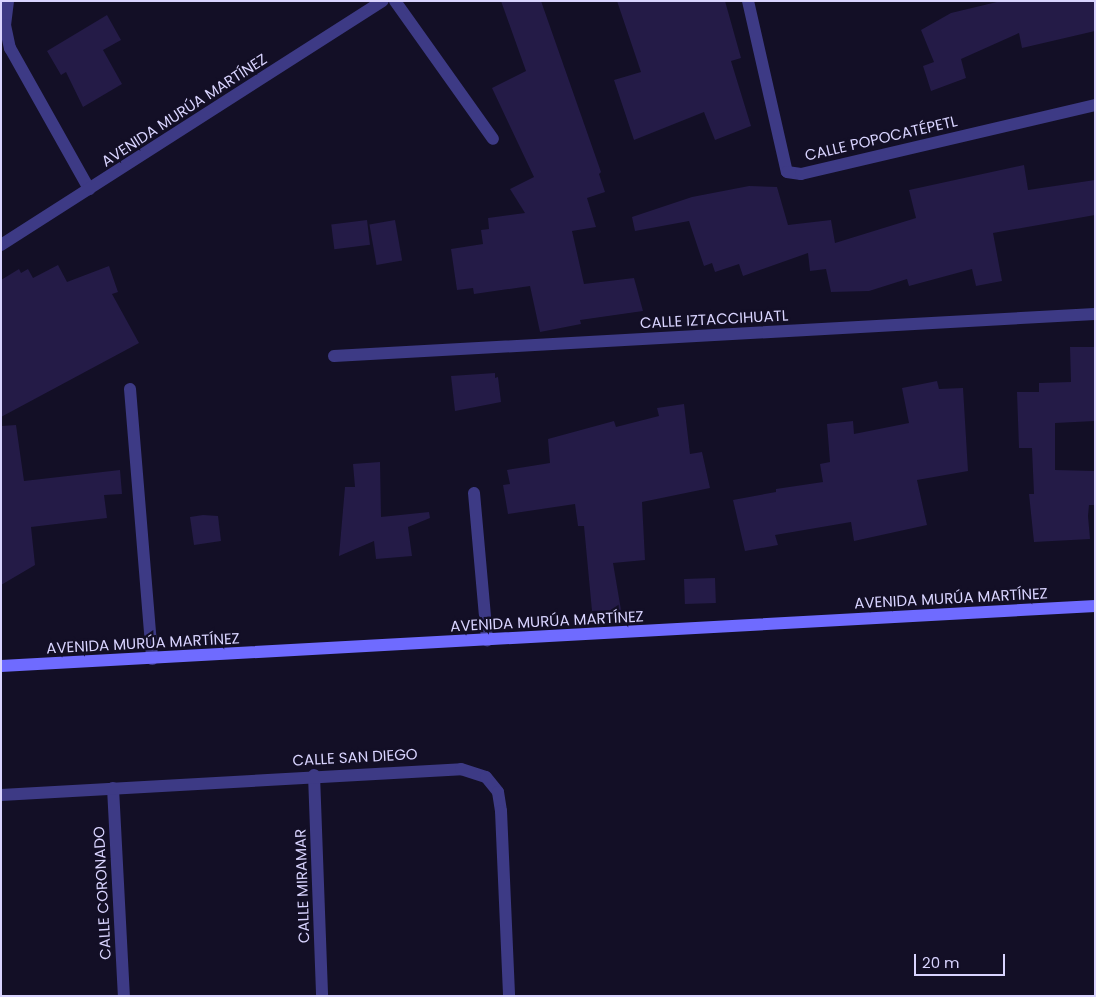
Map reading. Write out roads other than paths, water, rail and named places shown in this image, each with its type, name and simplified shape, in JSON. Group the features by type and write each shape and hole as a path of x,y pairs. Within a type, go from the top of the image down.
{"street":[{"path":"8,1 5,25 10,48 89,189"},
{"name":"AVENIDA MURÚA MARTÍNEZ","path":"1,246 384,1"},
{"path":"395,1 493,139"},
{"name":"CALLE POPOCATÉPETL","path":"748,1 787,172 801,174 1095,105"},
{"name":"CALLE IZTACCIHUATL","path":"334,356 1095,314"},
{"path":"130,389 152,659"},
{"path":"474,493 487,640"},
{"name":"AVENIDA MURÚA MARTÍNEZ","path":"1,666 1095,606"},
{"name":"CALLE SAN DIEGO","path":"1,795 314,775 462,769 486,777 498,792 501,811 509,996"},
{"name":"CALLE MIRAMAR","path":"314,775 322,996"},
{"name":"CALLE CORONADO","path":"113,788 124,996"}]}
